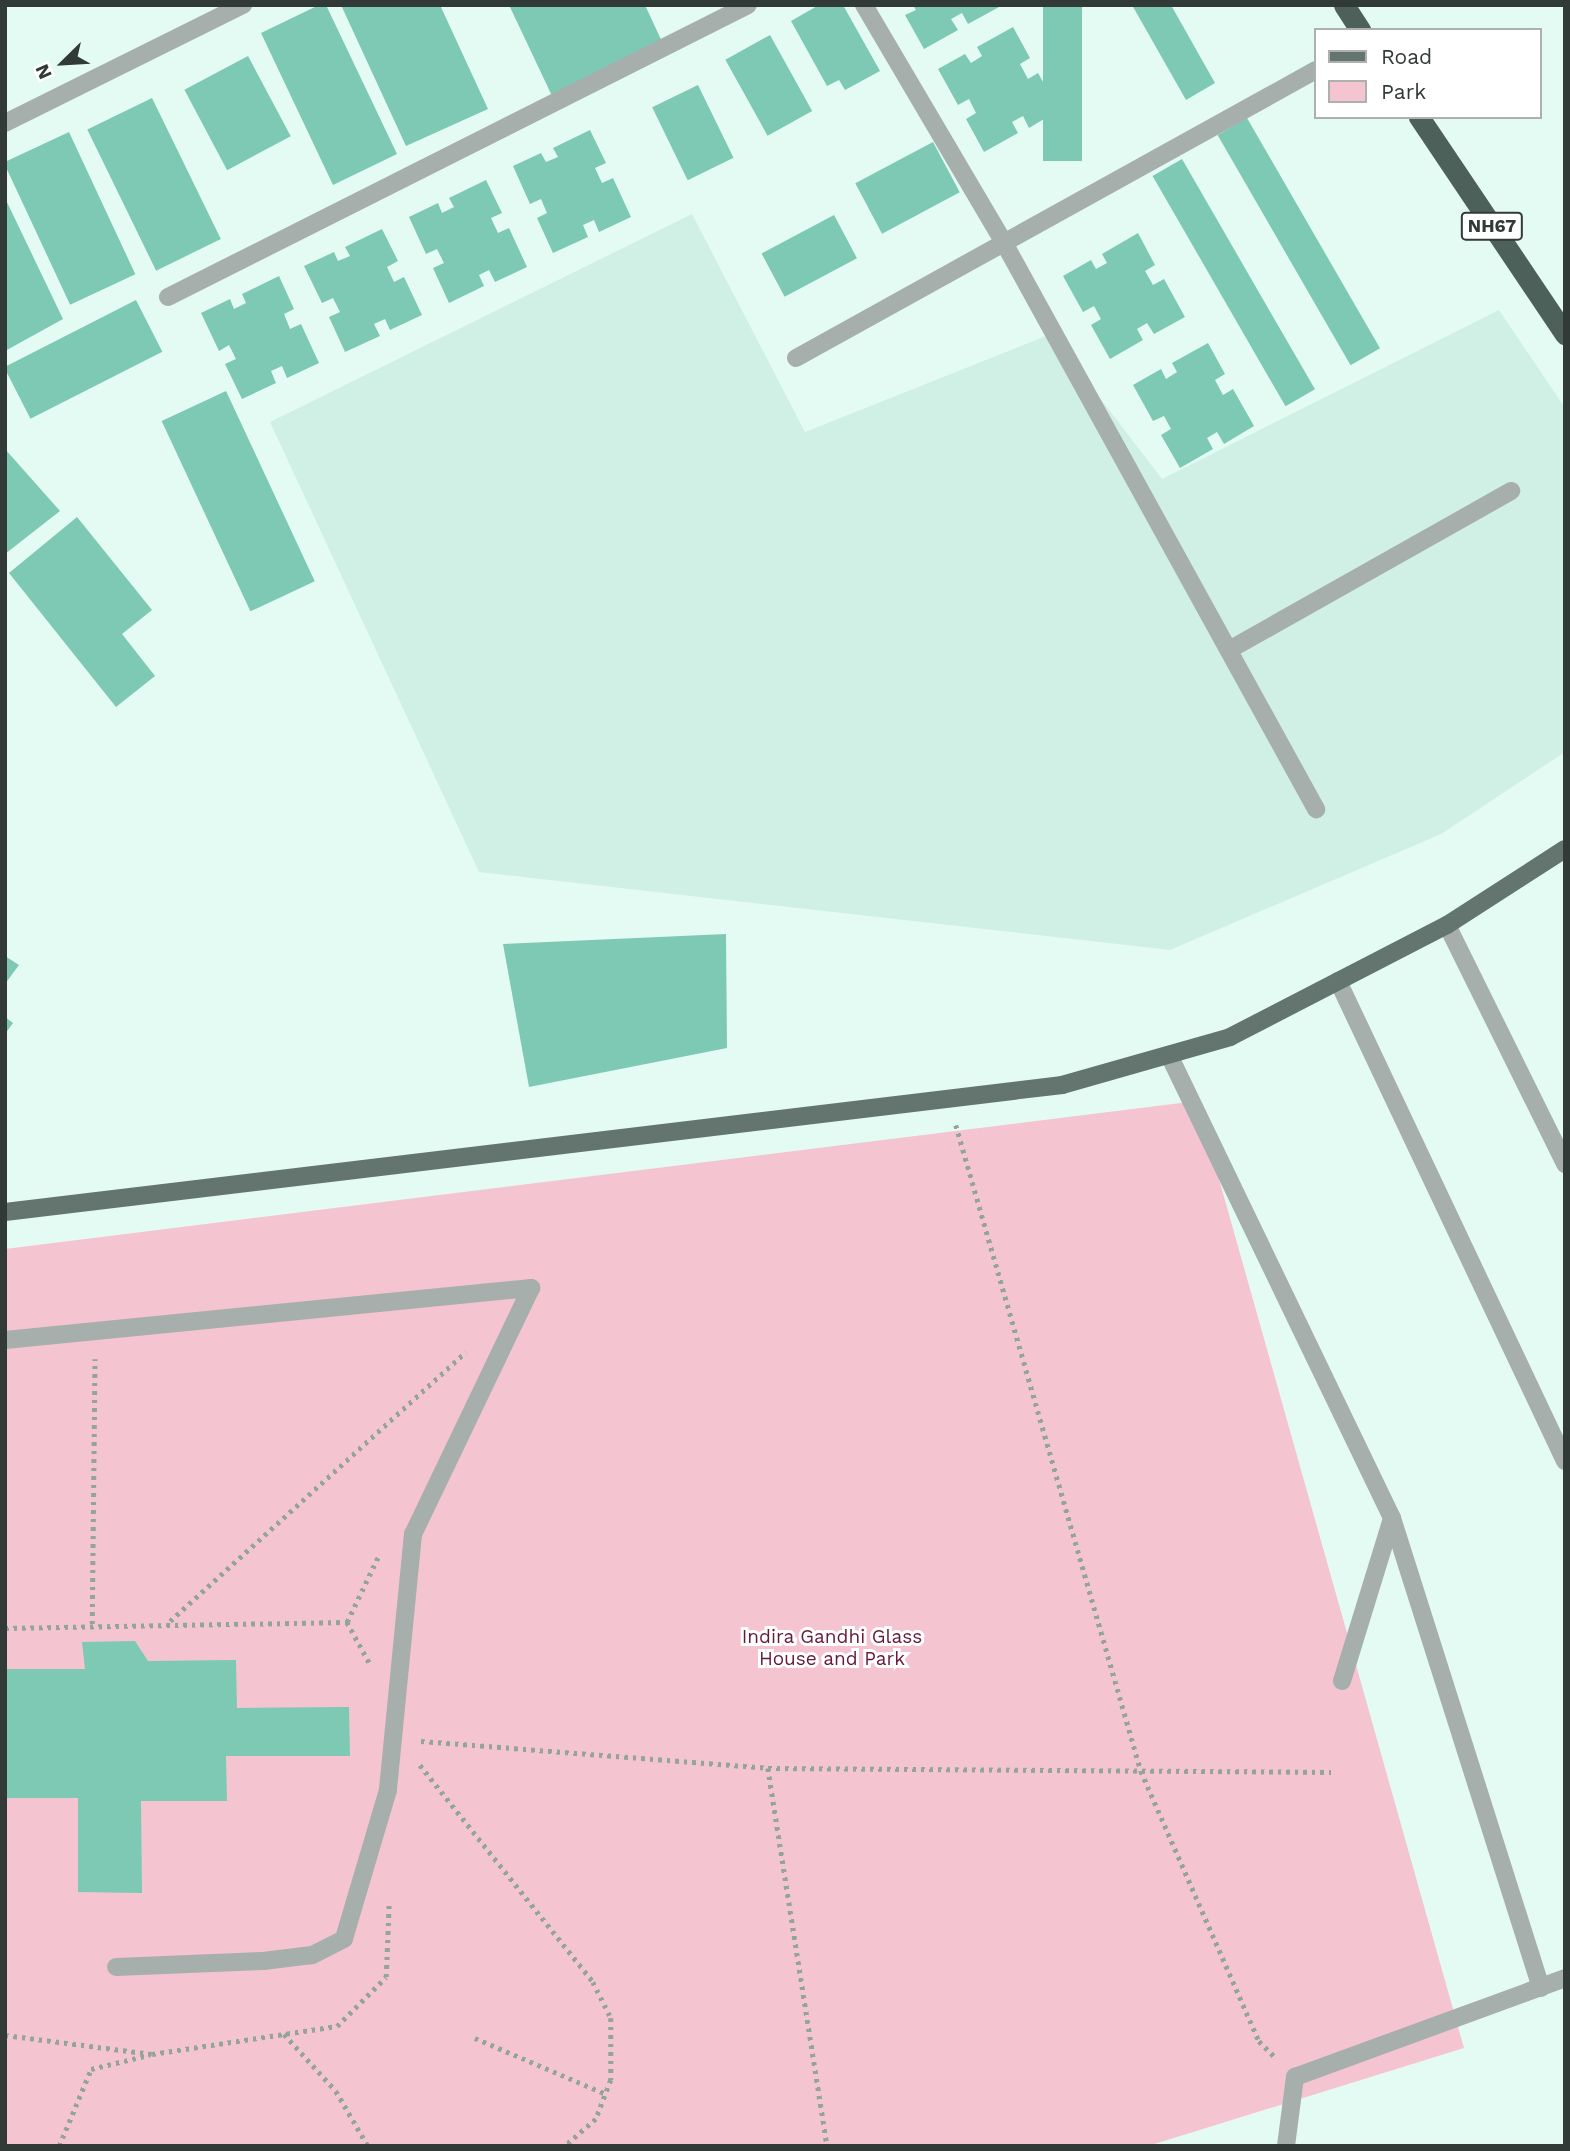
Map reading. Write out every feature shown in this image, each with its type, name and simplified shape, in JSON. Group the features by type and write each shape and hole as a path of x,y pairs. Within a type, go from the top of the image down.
{"highway":[{"path":"1344,5 1359,28"},
{"name":"NH67","path":"1420,119 1565,334"}],"main road":[{"path":"5,1212 1062,1085 1230,1037 1447,925 1565,849"}],"street":[{"path":"5,123 243,5"},
{"path":"168,297 748,5"},
{"path":"864,5 1003,241 1316,809"},
{"path":"796,358 1314,71"},
{"path":"1229,650 1511,491"},
{"path":"1447,925 1565,1164"},
{"path":"1338,981 1565,1461"},
{"path":"1169,1055 1392,1518 1541,1987"},
{"path":"5,1340 531,1288 413,1534 388,1790 344,1939 312,1955 263,1961 116,1967"},
{"path":"1342,1681 1392,1518"},
{"path":"1286,2146 1295,2077 1565,1978"}],"path":[{"path":"948,1099 1141,1771 1259,2041 1295,2077"},
{"path":"170,1621 476,1346 472,1360"},
{"path":"82,1352 95,1351 92,1624"},
{"path":"347,1622 383,1547"},
{"path":"6,1627 170,1621 347,1622"},
{"path":"347,1622 396,1709"},
{"path":"414,1741 768,1768 1332,1772"},
{"path":"411,1769 414,1758 593,1982 611,2018 606,2094 596,2119 564,2145"},
{"path":"768,1768 827,2146"},
{"path":"59,2146 91,2069 152,2054 337,2026 386,1977 389,1885"},
{"path":"284,2033 337,2091 368,2146"},
{"path":"5,2035 152,2054"},
{"path":"475,2038 606,2094"}],"shaded area":[{"path":"692,214 805,432 1051,334 1162,479 1499,310 1565,408 1565,752 1441,834 1170,950 479,872 270,422"}],"green space":[{"name":"Indira Gandhi Glass House and Park","path":"1197,1101 1464,2048 1148,2146 5,2146 5,1249"}],"building":[{"path":"319,5 326,5 397,154 333,185 261,33"},
{"path":"341,5 440,5 488,109 406,146"},
{"path":"509,5 645,5 664,46 553,98"},
{"path":"819,5 843,5 880,71 845,90 839,80 827,86 791,21"},
{"path":"913,5 999,7 968,24 962,13 951,19 958,30 924,49 905,15 916,10"},
{"path":"1043,5 1082,5 1082,161 1043,161"},
{"path":"1132,5 1171,5 1215,83 1186,100"},
{"path":"1013,27 1030,58 1020,64 1028,79 1038,73 1059,110 1029,128 1023,116 1012,122 1018,133 984,152 966,119 976,113 969,99 958,105 938,69 965,54 971,63 982,56 977,47"},
{"path":"770,35 812,111 768,136 725,60"},
{"path":"248,56 291,136 227,170 184,90"},
{"path":"698,85 734,158 688,180 652,107"},
{"path":"152,98 221,239 156,271 87,130"},
{"path":"1247,118 1380,348 1351,365 1218,135"},
{"path":"590,130 606,163 595,168 602,183 613,178 631,217 599,232 594,220 583,225 588,237 553,253 537,218 547,213 541,199 530,204 513,166 541,153 546,162 558,157 553,148"},
{"path":"69,132 135,274 70,305 5,165 5,162"},
{"path":"933,142 960,192 882,234 855,183"},
{"path":"1182,159 1315,389 1286,406 1153,176"},
{"path":"486,180 502,213 491,218 498,233 509,228 527,267 495,282 489,270 479,275 484,286 449,303 433,268 444,263 437,249 426,254 409,217 438,203 442,213 454,207 449,198"},
{"path":"5,198 63,319 5,351"},
{"path":"834,215 857,258 785,297 762,253"},
{"path":"382,229 398,261 387,267 394,282 404,277 422,315 390,330 385,319 374,324 380,336 345,352 329,317 340,312 333,298 322,303 304,266 334,252 338,261 350,256 345,247"},
{"path":"1138,233 1155,265 1145,271 1153,285 1164,279 1185,317 1154,334 1147,323 1137,329 1143,340 1110,359 1091,325 1101,319 1094,306 1083,312 1063,276 1091,260 1096,269 1107,263 1102,254"},
{"path":"279,276 294,309 284,314 290,329 301,324 319,363 287,378 282,366 271,371 276,383 242,399 225,364 236,359 229,345 219,351 201,313 230,299 234,309 246,303 242,294"},
{"path":"136,300 162,352 30,419 5,367"},
{"path":"1208,343 1225,374 1215,380 1223,395 1233,389 1254,426 1224,444 1217,432 1207,438 1213,449 1180,468 1161,435 1171,429 1164,416 1153,421 1133,385 1161,369 1166,379 1177,372 1172,363"},
{"path":"226,391 315,581 250,611 162,421"},
{"path":"5,449 60,511 5,554"},
{"path":"77,517 152,610 122,634 155,676 116,707 9,573"},
{"path":"726,934 727,1048 529,1087 503,944"},
{"path":"5,956 19,965 5,984"},
{"path":"5,1017 13,1023 5,1034"},
{"path":"135,1641 148,1661 236,1660 237,1708 349,1707 350,1756 226,1756 227,1801 141,1801 142,1893 78,1892 78,1798 5,1798 5,1669 85,1669 82,1642"}]}
